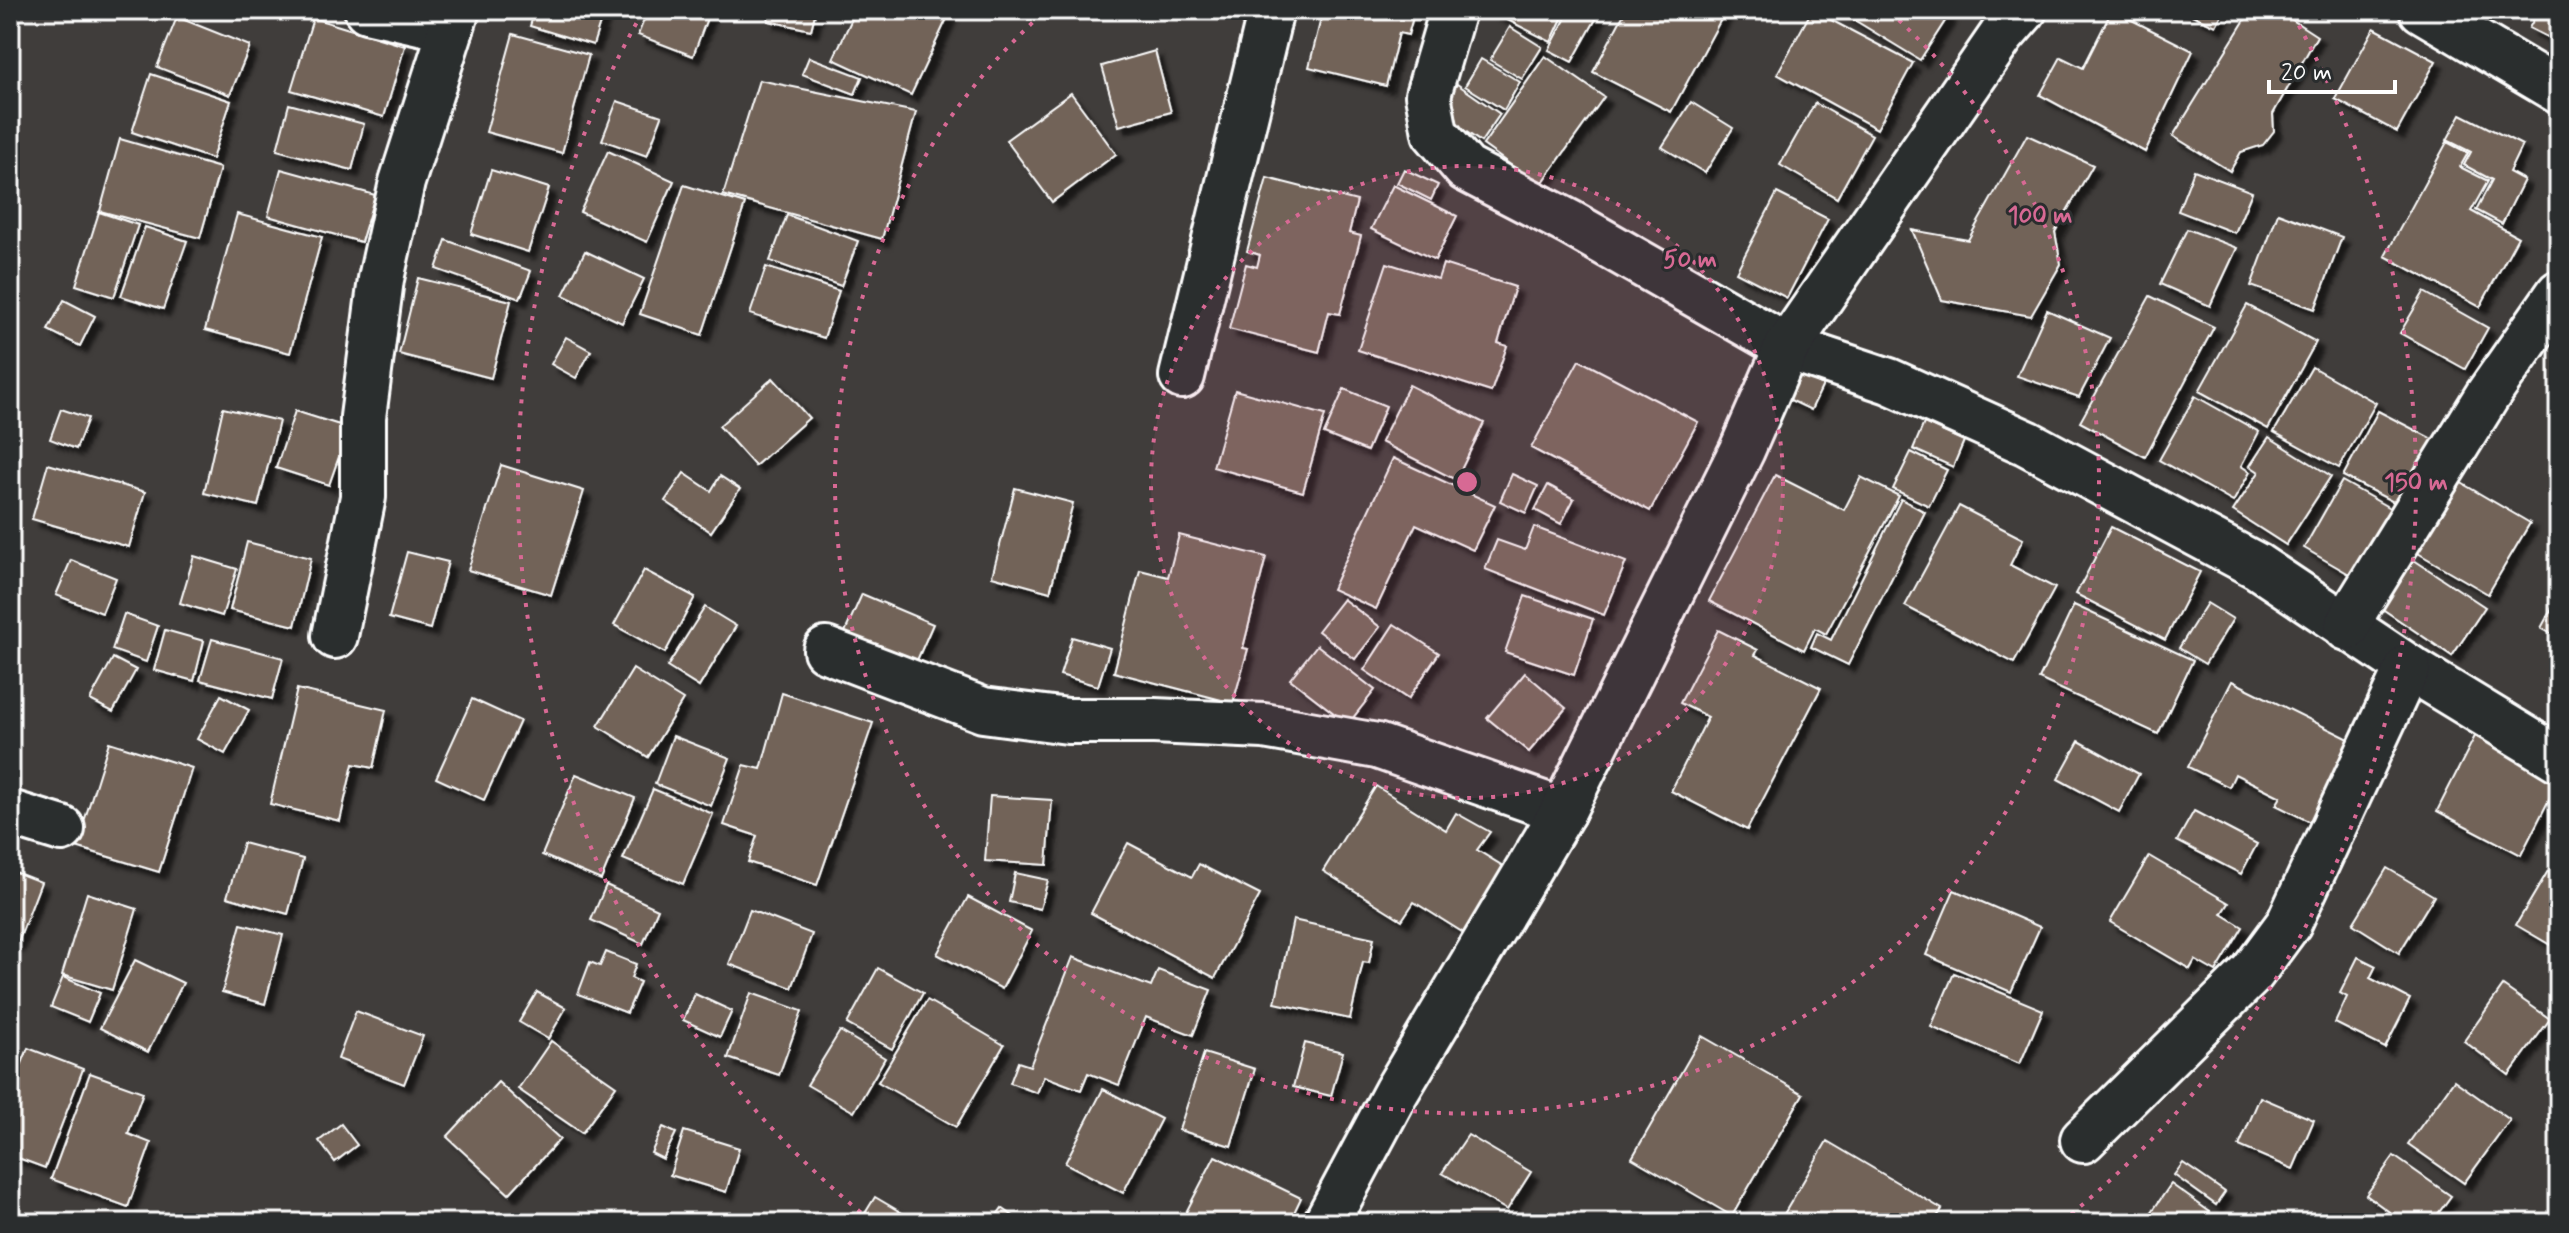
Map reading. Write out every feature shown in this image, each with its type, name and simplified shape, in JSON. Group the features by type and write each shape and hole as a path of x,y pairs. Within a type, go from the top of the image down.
{"street":[{"path":"335,636 361,510 363,417 381,279 402,182 454,20 367,10"},
{"path":"1182,376 1271,10"},
{"path":"1453,10 1428,95 1435,133 1466,169 1570,223 1787,347 1889,381 2027,443 2257,566 2408,667 2559,759"},
{"path":"1326,1223 1396,1092 1563,811 1742,450 1787,347 2002,35 2024,10"},
{"path":"2428,11 2559,91"},
{"path":"2347,628 2487,396 2559,293"},
{"path":"826,650 983,710 1068,721 1154,721 1278,729 1377,746 1563,811"},
{"path":"2083,1140 2252,973 2289,923 2408,667"},
{"path":"10,813 62,829"}],"building":[{"path":"535,10 604,10 593,45 530,26"},
{"path":"648,10 710,10 693,56 638,35"},
{"path":"770,10 816,10 811,30 768,21"},
{"path":"856,10 951,10 911,95 833,59"},
{"path":"1323,10 1415,10 1408,35 1399,33 1386,86 1309,67"},
{"path":"1493,10 1566,10 1551,42"},
{"path":"1570,10 1601,10 1572,62 1549,50"},
{"path":"1626,10 1726,10 1671,112 1593,72"},
{"path":"1812,10 1913,63 1877,129 1777,74"},
{"path":"1849,10 1940,10 1949,15 1920,60 1846,15"},
{"path":"2112,10 2193,51 2145,152 2040,95 2061,57 2083,68"},
{"path":"2181,10 2224,10 2216,26"},
{"path":"2251,10 2277,10 2317,36 2273,114 2274,131 2263,145 2241,152 2230,171 2173,136"},
{"path":"2539,10 2559,10 2559,43 2529,28"},
{"path":"177,17 250,46 230,95 157,67"},
{"path":"313,18 405,46 384,117 291,90"},
{"path":"1510,27 1542,47 1522,79 1490,60"},
{"path":"2374,28 2436,61 2397,132 2335,99"},
{"path":"513,34 589,55 562,153 486,132"},
{"path":"1155,51 1171,112 1119,126 1102,66"},
{"path":"1545,56 1604,97 1540,186 1483,145"},
{"path":"809,57 862,77 855,94 802,74"},
{"path":"1481,59 1520,82 1504,110 1465,86"},
{"path":"151,74 231,101 212,159 132,132"},
{"path":"759,80 916,112 882,239 723,195"},
{"path":"1457,84 1500,114 1481,142 1438,112"},
{"path":"1071,93 1116,154 1052,202 1006,140"},
{"path":"617,101 662,116 647,156 602,140"},
{"path":"1691,102 1733,128 1705,173 1662,147"},
{"path":"1815,103 1872,135 1837,198 1780,165"},
{"path":"289,104 364,124 352,170 277,150"},
{"path":"2461,114 2522,145 2509,172 2524,180 2502,224 2476,210 2492,180 2464,165 2471,152 2447,140"},
{"path":"2027,135 2093,165 2055,232 2061,264 2031,316 1942,300 1912,230 1968,240"},
{"path":"120,139 220,168 200,238 100,211"},
{"path":"2447,142 2468,153 2460,167 2488,181 2471,211 2518,237 2480,307 2385,256"},
{"path":"608,151 674,181 647,242 580,212"},
{"path":"281,169 375,195 361,242 268,216"},
{"path":"1404,169 1438,185 1431,200 1397,183"},
{"path":"491,170 549,188 528,252 471,234"},
{"path":"2194,170 2252,192 2235,233 2178,211"},
{"path":"1267,178 1357,201 1349,233 1361,236 1340,314 1329,312 1319,352 1229,329 1246,264 1257,267 1260,255 1247,251"},
{"path":"684,185 745,204 702,335 640,314"},
{"path":"1393,185 1457,216 1435,260 1371,229"},
{"path":"1777,193 1828,219 1787,298 1736,272"},
{"path":"99,212 138,225 114,297 76,285"},
{"path":"2278,213 2342,237 2315,309 2251,286"},
{"path":"237,214 322,237 290,353 205,330"},
{"path":"787,215 858,241 841,286 770,261"},
{"path":"145,227 187,241 163,309 121,296"},
{"path":"2187,229 2237,248 2210,306 2160,284"},
{"path":"446,240 531,271 520,299 436,269"},
{"path":"585,251 644,279 622,323 563,295"},
{"path":"1387,263 1438,279 1443,264 1515,287 1498,343 1507,346 1491,392 1358,350"},
{"path":"766,267 839,291 824,338 750,314"},
{"path":"418,278 511,301 491,378 399,354"},
{"path":"2424,292 2488,328 2465,369 2400,333"},
{"path":"2150,296 2214,327 2145,457 2080,422"},
{"path":"64,300 95,316 80,346 48,330"},
{"path":"2247,305 2316,342 2268,429 2199,391"},
{"path":"2047,310 2110,338 2079,397 2017,376"},
{"path":"566,337 591,351 576,378 551,364"},
{"path":"1579,360 1698,422 1650,511 1531,448"},
{"path":"2312,367 2376,403 2339,468 2274,432"},
{"path":"1795,371 1823,385 1811,410 1782,396"},
{"path":"773,378 809,418 755,466 719,426"},
{"path":"1409,385 1484,423 1456,480 1381,442"},
{"path":"1344,389 1386,406 1367,451 1324,434"},
{"path":"1235,390 1325,415 1303,492 1213,467"},
{"path":"2195,396 2259,432 2241,466 2250,472 2233,502 2159,460"},
{"path":"223,408 279,421 258,506 204,493"},
{"path":"61,409 88,418 76,449 50,439"},
{"path":"295,411 349,428 329,485 276,468"},
{"path":"2378,411 2442,444 2407,509 2343,476"},
{"path":"1924,423 1964,441 1953,467 1913,449"},
{"path":"2269,437 2331,476 2286,545 2233,511 2259,472 2250,466"},
{"path":"1911,452 1947,470 1929,506 1893,489"},
{"path":"1393,458 1495,505 1473,550 1416,524 1376,609 1332,589"},
{"path":"48,464 145,492 129,547 32,519"},
{"path":"501,465 584,491 551,595 468,570"},
{"path":"684,473 711,491 720,476 740,489 711,532 665,501"},
{"path":"1512,474 1538,486 1526,513 1500,501"},
{"path":"1775,475 1844,510 1861,477 1899,496 1826,634 1815,628 1804,650 1709,601"},
{"path":"2342,481 2402,515 2363,582 2304,548"},
{"path":"2458,481 2530,523 2488,594 2416,552"},
{"path":"1548,485 1574,499 1561,524 1535,510"},
{"path":"1015,488 1073,503 1050,592 992,576"},
{"path":"1901,499 1925,512 1848,665 1811,647 1817,633 1831,640"},
{"path":"1959,506 2023,539 2010,565 2055,588 2014,663 1905,606"},
{"path":"1534,527 1626,562 1604,615 1485,569 1497,540 1525,550"},
{"path":"2111,527 2200,572 2165,640 2076,594"},
{"path":"1179,535 1266,557 1243,648 1248,649 1233,703 1114,672 1140,570 1168,577"},
{"path":"247,542 311,558 295,626 230,610"},
{"path":"407,552 448,562 430,629 389,618"},
{"path":"194,556 237,569 222,616 180,603"},
{"path":"71,560 116,578 102,613 56,595"},
{"path":"2414,560 2485,607 2452,656 2381,608"},
{"path":"644,570 695,597 665,653 614,625"},
{"path":"862,594 933,624 911,674 840,643"},
{"path":"2559,595 2559,638 2541,628"},
{"path":"1525,596 1593,619 1574,675 1505,652"},
{"path":"1343,599 1380,627 1355,659 1318,631"},
{"path":"2207,603 2233,619 2205,664 2179,648"},
{"path":"2074,605 2193,660 2158,734 2039,679"},
{"path":"705,607 736,626 699,687 667,667"},
{"path":"124,614 158,626 146,662 112,650"},
{"path":"1394,624 1439,653 1408,699 1364,670"},
{"path":"165,630 204,641 194,681 154,670"},
{"path":"1718,630 1758,650 1755,655 1821,688 1747,830 1671,791 1708,717 1680,703"},
{"path":"1072,637 1110,648 1098,686 1060,675"},
{"path":"212,639 283,658 272,699 200,680"},
{"path":"1317,645 1375,690 1348,724 1290,679"},
{"path":"113,658 136,670 113,712 90,700"},
{"path":"633,669 683,700 648,757 598,726"},
{"path":"1525,673 1566,708 1529,752 1487,718"},
{"path":"2232,681 2355,742 2314,824 2276,805 2281,797 2235,774 2229,787 2188,767"},
{"path":"297,689 386,710 373,768 353,764 340,821 270,804"},
{"path":"782,693 873,723 817,885 748,862 757,836 724,825 744,765 761,769"},
{"path":"221,695 249,710 225,754 197,739"},
{"path":"472,699 520,721 484,800 436,778"},
{"path":"673,736 730,758 711,806 655,784"},
{"path":"2475,736 2559,780 2521,855 2437,811"},
{"path":"2079,741 2139,774 2119,812 2058,779"},
{"path":"109,742 192,768 159,872 76,847"},
{"path":"576,774 635,798 601,880 542,855"},
{"path":"1376,786 1446,830 1456,813 1490,832 1477,850 1511,871 1483,945 1414,902 1402,920 1323,871"},
{"path":"653,789 713,814 683,884 623,859"},
{"path":"990,796 1052,800 1047,865 985,861"},
{"path":"2194,811 2257,844 2241,874 2177,841"},
{"path":"243,843 303,859 288,914 227,897"},
{"path":"1128,843 1192,877 1199,864 1260,895 1215,978 1091,913"},
{"path":"2149,856 2229,903 2222,914 2243,927 2216,972 2195,960 2190,969 2110,922"},
{"path":"2387,868 2434,896 2399,953 2353,924"},
{"path":"10,870 41,882 17,945 10,942"},
{"path":"2548,871 2559,878 2559,950 2516,925"},
{"path":"1015,873 1048,880 1040,909 1009,902"},
{"path":"606,885 658,909 643,944 591,920"},
{"path":"1954,890 2040,927 2011,992 1926,955"},
{"path":"87,893 137,909 112,990 62,975"},
{"path":"968,897 1032,931 1002,989 937,954"},
{"path":"750,910 812,934 792,988 729,964"},
{"path":"1293,920 1374,938 1369,963 1363,962 1350,1019 1275,1003"},
{"path":"241,924 283,935 265,1004 222,992"},
{"path":"606,952 636,964 631,978 640,982 627,1013 578,994 590,962 600,966"},
{"path":"1073,957 1151,987 1158,970 1211,990 1193,1035 1146,1017 1119,1085 1088,1073 1081,1090 1044,1076 1037,1093 1010,1083 1018,1062 1030,1066"},
{"path":"2358,957 2376,966 2370,978 2410,999 2385,1048 2335,1023 2347,997 2340,993"},
{"path":"135,960 183,983 148,1052 100,1028"},
{"path":"878,968 923,993 892,1049 847,1024"},
{"path":"1954,973 2043,1010 2020,1064 1931,1027"},
{"path":"63,977 100,993 88,1022 51,1007"},
{"path":"2503,986 2550,1019 2509,1075 2464,1041"},
{"path":"537,992 566,1008 548,1039 519,1022"},
{"path":"751,993 802,1011 779,1075 728,1058"},
{"path":"695,994 732,1011 720,1037 683,1020"},
{"path":"927,1000 1004,1045 956,1127 878,1082"},
{"path":"356,1011 423,1036 404,1084 338,1059"},
{"path":"840,1031 885,1058 854,1112 807,1085"},
{"path":"1702,1036 1803,1094 1732,1216 1632,1158"},
{"path":"551,1041 616,1086 582,1133 518,1089"},
{"path":"1305,1043 1343,1052 1331,1096 1293,1087"},
{"path":"28,1048 83,1069 45,1168 10,1155 10,1095"},
{"path":"1204,1053 1255,1069 1231,1146 1179,1130"},
{"path":"90,1073 143,1092 128,1134 151,1143 128,1207 51,1179"},
{"path":"2454,1080 2510,1120 2464,1183 2408,1144"},
{"path":"498,1082 560,1139 509,1194 447,1137"},
{"path":"1103,1089 1161,1119 1123,1193 1065,1163"},
{"path":"2260,1097 2314,1120 2293,1169 2239,1146"},
{"path":"341,1124 357,1145 335,1162 319,1141"},
{"path":"663,1127 676,1133 663,1159 651,1153"},
{"path":"684,1131 739,1148 726,1192 670,1175"},
{"path":"1468,1135 1531,1172 1507,1210 1442,1173"},
{"path":"1827,1141 1942,1209 1933,1223 1799,1223 1784,1214"},
{"path":"1215,1156 1301,1198 1289,1223 1188,1223 1182,1220"},
{"path":"2394,1156 2451,1196 2431,1223 2396,1223 2399,1219 2366,1195"},
{"path":"2183,1163 2225,1192 2216,1205 2174,1175"},
{"path":"2171,1184 2210,1212 2202,1223 2159,1223 2149,1216"},
{"path":"875,1197 919,1223 859,1223"},
{"path":"1002,1208 1023,1223 991,1223"}]}
